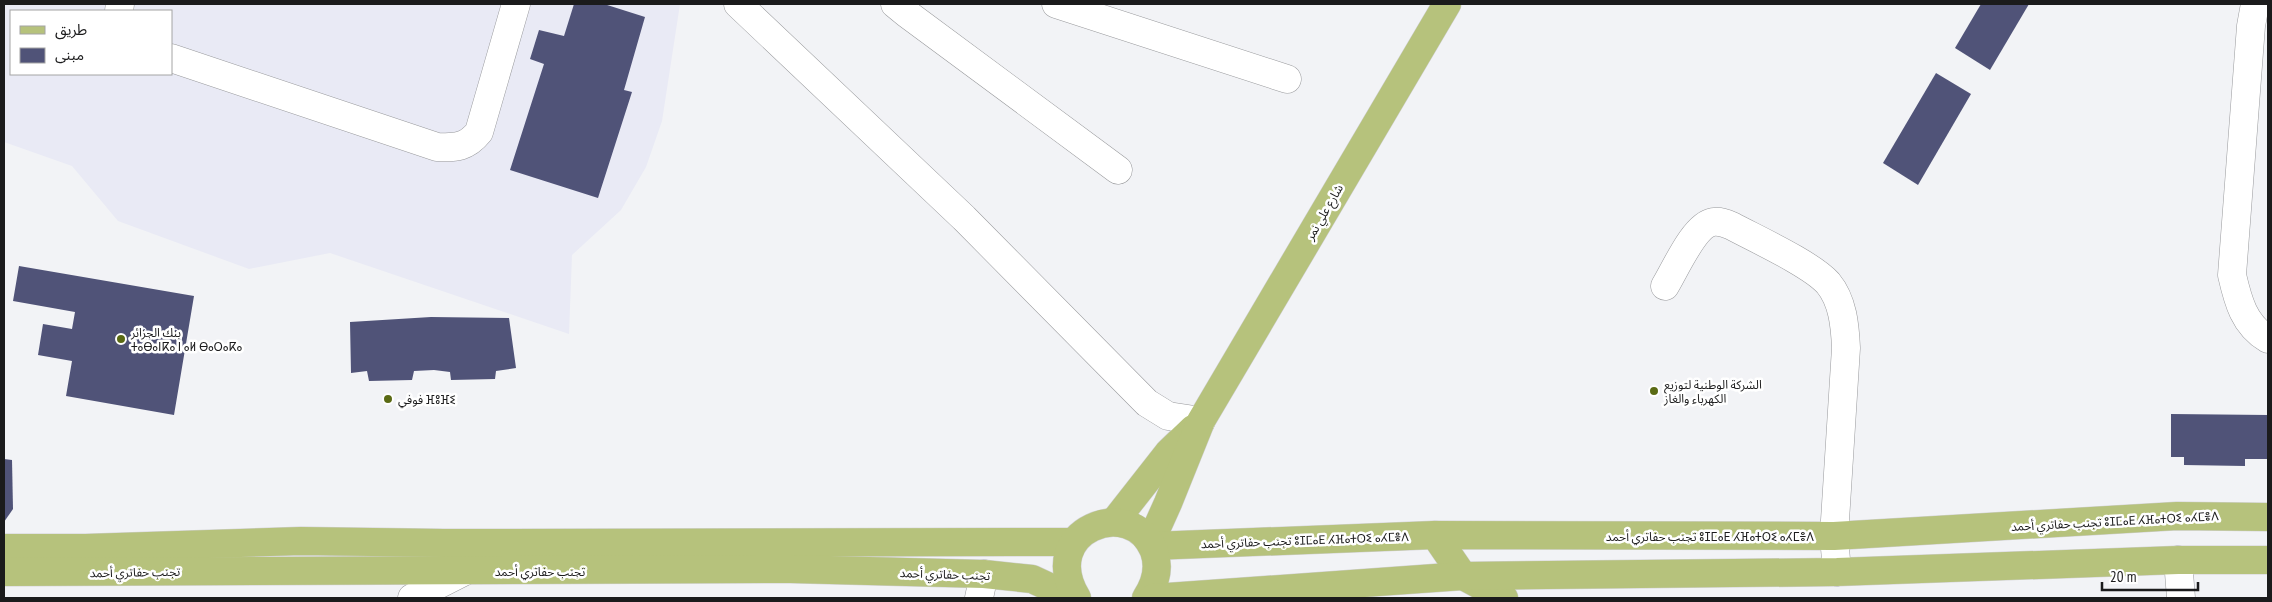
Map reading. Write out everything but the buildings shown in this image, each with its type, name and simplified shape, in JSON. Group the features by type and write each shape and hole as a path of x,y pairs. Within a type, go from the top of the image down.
{"main road":[{"name":"شارع علي نمر","path":"1151,544 1201,421 1447,4"},
{"name":"شارع علي نمر","path":"1114,522 1169,452 1201,421"},
{"name":"تجنب حفاتري أحمد ⵓⵊⵎⴰⴹ ⵃⴼⴰⵜⵔⵉ ⴰⵃⵎⴻⴷ","path":"1151,544 1435,535 1834,536 2177,516 2268,517"},
{"path":"1077,598 1069,585 1066,570 1068,555 1073,542 1085,530 1099,524 1114,522 1129,526 1142,534 1151,544 1157,559 1157,573 1153,587 1146,598"},
{"path":"1435,535 1464,576 1504,598"},
{"name":"تجنب حفاتري أحمد","path":"4,548 86,548 301,541 444,543 1073,542"},
{"path":"1153,598 1464,576 1837,572 2178,560 2268,560"},
{"name":"تجنب حفاتري أحمد","path":"4,572 376,569 465,571 790,569 982,586 1032,579 1073,598"}],"street":[{"path":"172,58 437,147 454,148 462,146 479,132 516,4"},
{"path":"738,4 964,218 1147,403 1168,416 1201,421"},
{"path":"895,4 1118,170"},
{"path":"1056,4 1287,79"},
{"path":"2258,19 2232,275 2239,305 2256,331 2268,339"},
{"path":"1665,286 1701,227 1711,222 1720,222 1732,226 1804,265 1828,282 1844,319 1846,348 1834,536 1837,572"},
{"path":"2178,560 2180,598"},
{"path":"412,598 465,571"}],"shaded area":[{"path":"4,4 680,4 662,121 646,167 621,210 572,255 569,334 330,253 249,269 118,221 72,166 4,142"}],"place":[{"name":"بنك الجزائر ⵜⴰⴱⴰⵏⴽⴰ ⵏ ⴰⵍ ⴱⴰⵔⴰⴽⴰ","path":"121,339"},
{"name":"الشركة الوطنية لتوزيع الكهرباء والغاز","path":"1654,391"},
{"name":"فوفي ⴼⵓⴼⵉ","path":"388,399"}]}
